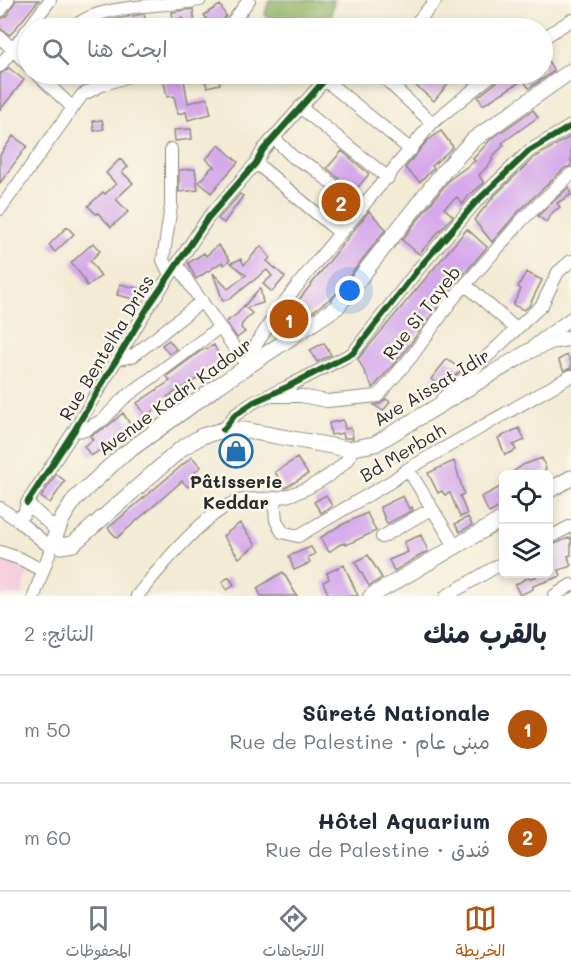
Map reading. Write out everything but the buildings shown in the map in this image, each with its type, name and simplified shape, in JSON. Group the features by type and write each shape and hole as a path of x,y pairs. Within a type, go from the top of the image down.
{"main road":[{"name":"Avenue Kadri Kadour","path":"553,84 571,71"},
{"name":"Avenue Kadri Kadour","path":"56,541 75,499 120,457 218,386 337,307 444,171 473,140 553,84"},
{"name":"Ave Aissat Idir","path":"56,541 73,544 182,448 202,436 223,430 244,430 348,449 364,448 375,444 523,355 552,341 571,338"},
{"path":"553,489 571,478"},
{"path":"371,596 499,521"}],"street":[{"path":"0,11 8,0"},
{"path":"37,18 50,0"},
{"path":"92,18 111,10 200,0"},
{"path":"236,18 249,0"},
{"path":"421,18 436,0"},
{"path":"553,32 571,20"},
{"path":"0,37 18,55"},
{"path":"0,66 18,43"},
{"path":"48,84 73,108"},
{"path":"0,209 82,95 105,84"},
{"name":"Rue Bentelha Driss","path":"15,519 24,514 27,503 75,431 117,359 208,218 320,84"},
{"path":"336,84 411,150"},
{"path":"391,84 432,123"},
{"path":"248,367 254,348 278,310 340,233 432,123 481,84"},
{"path":"300,107 388,178"},
{"path":"223,430 236,415 254,402 353,353 420,267 475,203 529,151 571,126"},
{"path":"274,138 293,157 315,169 360,209"},
{"path":"171,149 171,206 163,260 202,301 248,367"},
{"path":"256,163 340,233"},
{"name":"Rue Si Tayeb","path":"267,396 301,396 327,401 378,396 412,356 452,300 523,219 571,174"},
{"path":"428,412 542,304 558,272 571,261"},
{"path":"466,285 516,329"},
{"path":"117,359 133,356 202,301"},
{"path":"523,355 552,330 571,318"},
{"path":"75,431 86,430 104,419 123,399 220,327"},
{"name":"Bd Merbah","path":"274,498 276,520 282,532 298,536 392,481 408,469 571,376"},
{"path":"137,596 166,561 208,520 230,504 249,499 274,498 301,491 343,466 350,456 348,449"},
{"path":"408,469 455,546"},
{"path":"27,503 56,541"},
{"path":"0,508 15,519 56,541"},
{"path":"382,537 431,509"},
{"path":"553,536 571,525"},
{"path":"34,596 56,541"},
{"path":"0,552 21,559 43,571"},
{"path":"447,596 499,565"},
{"path":"554,596 571,585"}],"shaded area":[{"path":"0,555 21,559 29,572 21,596 0,596"}],"green space":[{"path":"269,0 334,0 331,18 268,18 265,14"}],"cycle path":[{"path":"27,503 74,431 148,307 208,218 256,163 263,150 321,84"},
{"path":"223,430 235,415 254,402 353,353 420,267 475,203 529,151 571,126"}],"place":[{"name":"Hôtel Aquarium","path":"341,202"},
{"name":"Sûreté Nationale","path":"289,319"},
{"name":"Pâtisserie Keddar","path":"236,451"}]}
